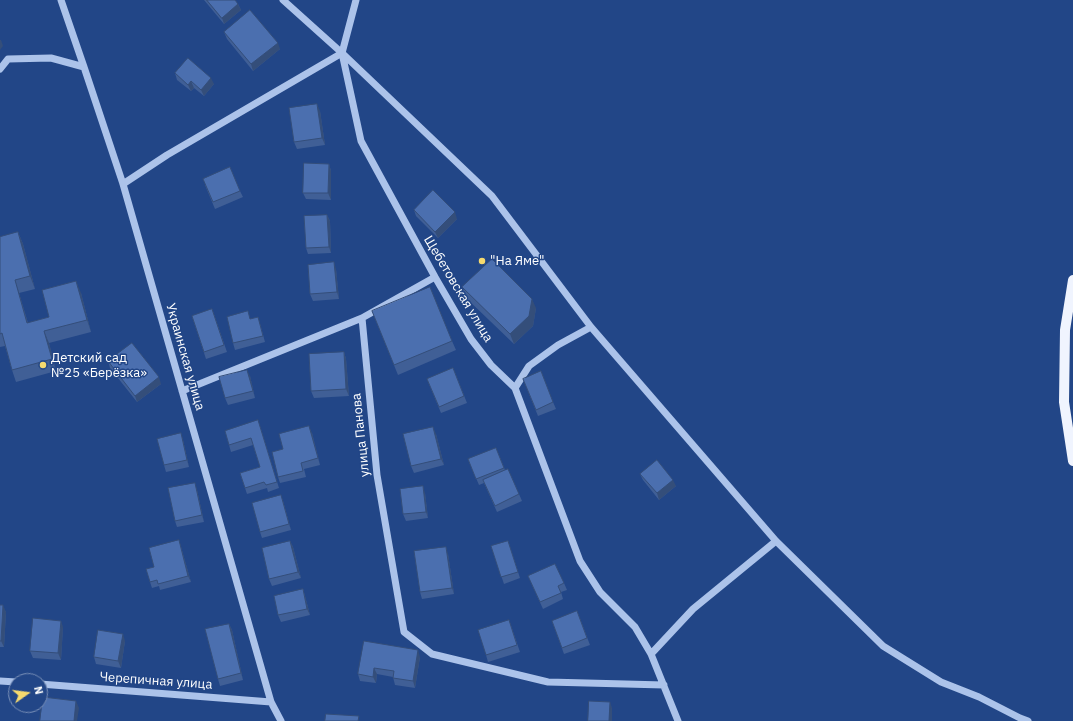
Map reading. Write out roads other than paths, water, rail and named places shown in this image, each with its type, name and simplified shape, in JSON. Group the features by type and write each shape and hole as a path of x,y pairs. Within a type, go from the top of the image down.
{"main road":[{"path":"1073,280 1065,330 1064,402 1073,461"}],"street":[{"name":"Украинская улица","path":"61,0 123,184 271,702 281,721"},
{"path":"283,0 342,53 492,196 591,328 776,541 883,646 941,682 979,697 1028,721"},
{"name":"Щебетовская улица","path":"356,0 342,53 361,141 435,277 471,339 491,365 515,388 580,561 600,592 636,627 651,654 678,721"},
{"path":"123,184 167,155 342,53"},
{"path":"0,69 8,60 51,58 84,67"},
{"path":"182,391 362,318 435,277"},
{"name":"улица Панова","path":"362,318 377,475 404,632 432,654 548,682 664,685"},
{"path":"515,388 529,366 558,345 591,328"},
{"path":"651,654 693,609 776,541"},
{"name":"Черепичная улица","path":"48,685 271,702"}],"place":[{"name":"\"На Яме\"","path":"482,261"},
{"name":"Детский сад №25 «Берёзка»","path":"43,365"}]}
